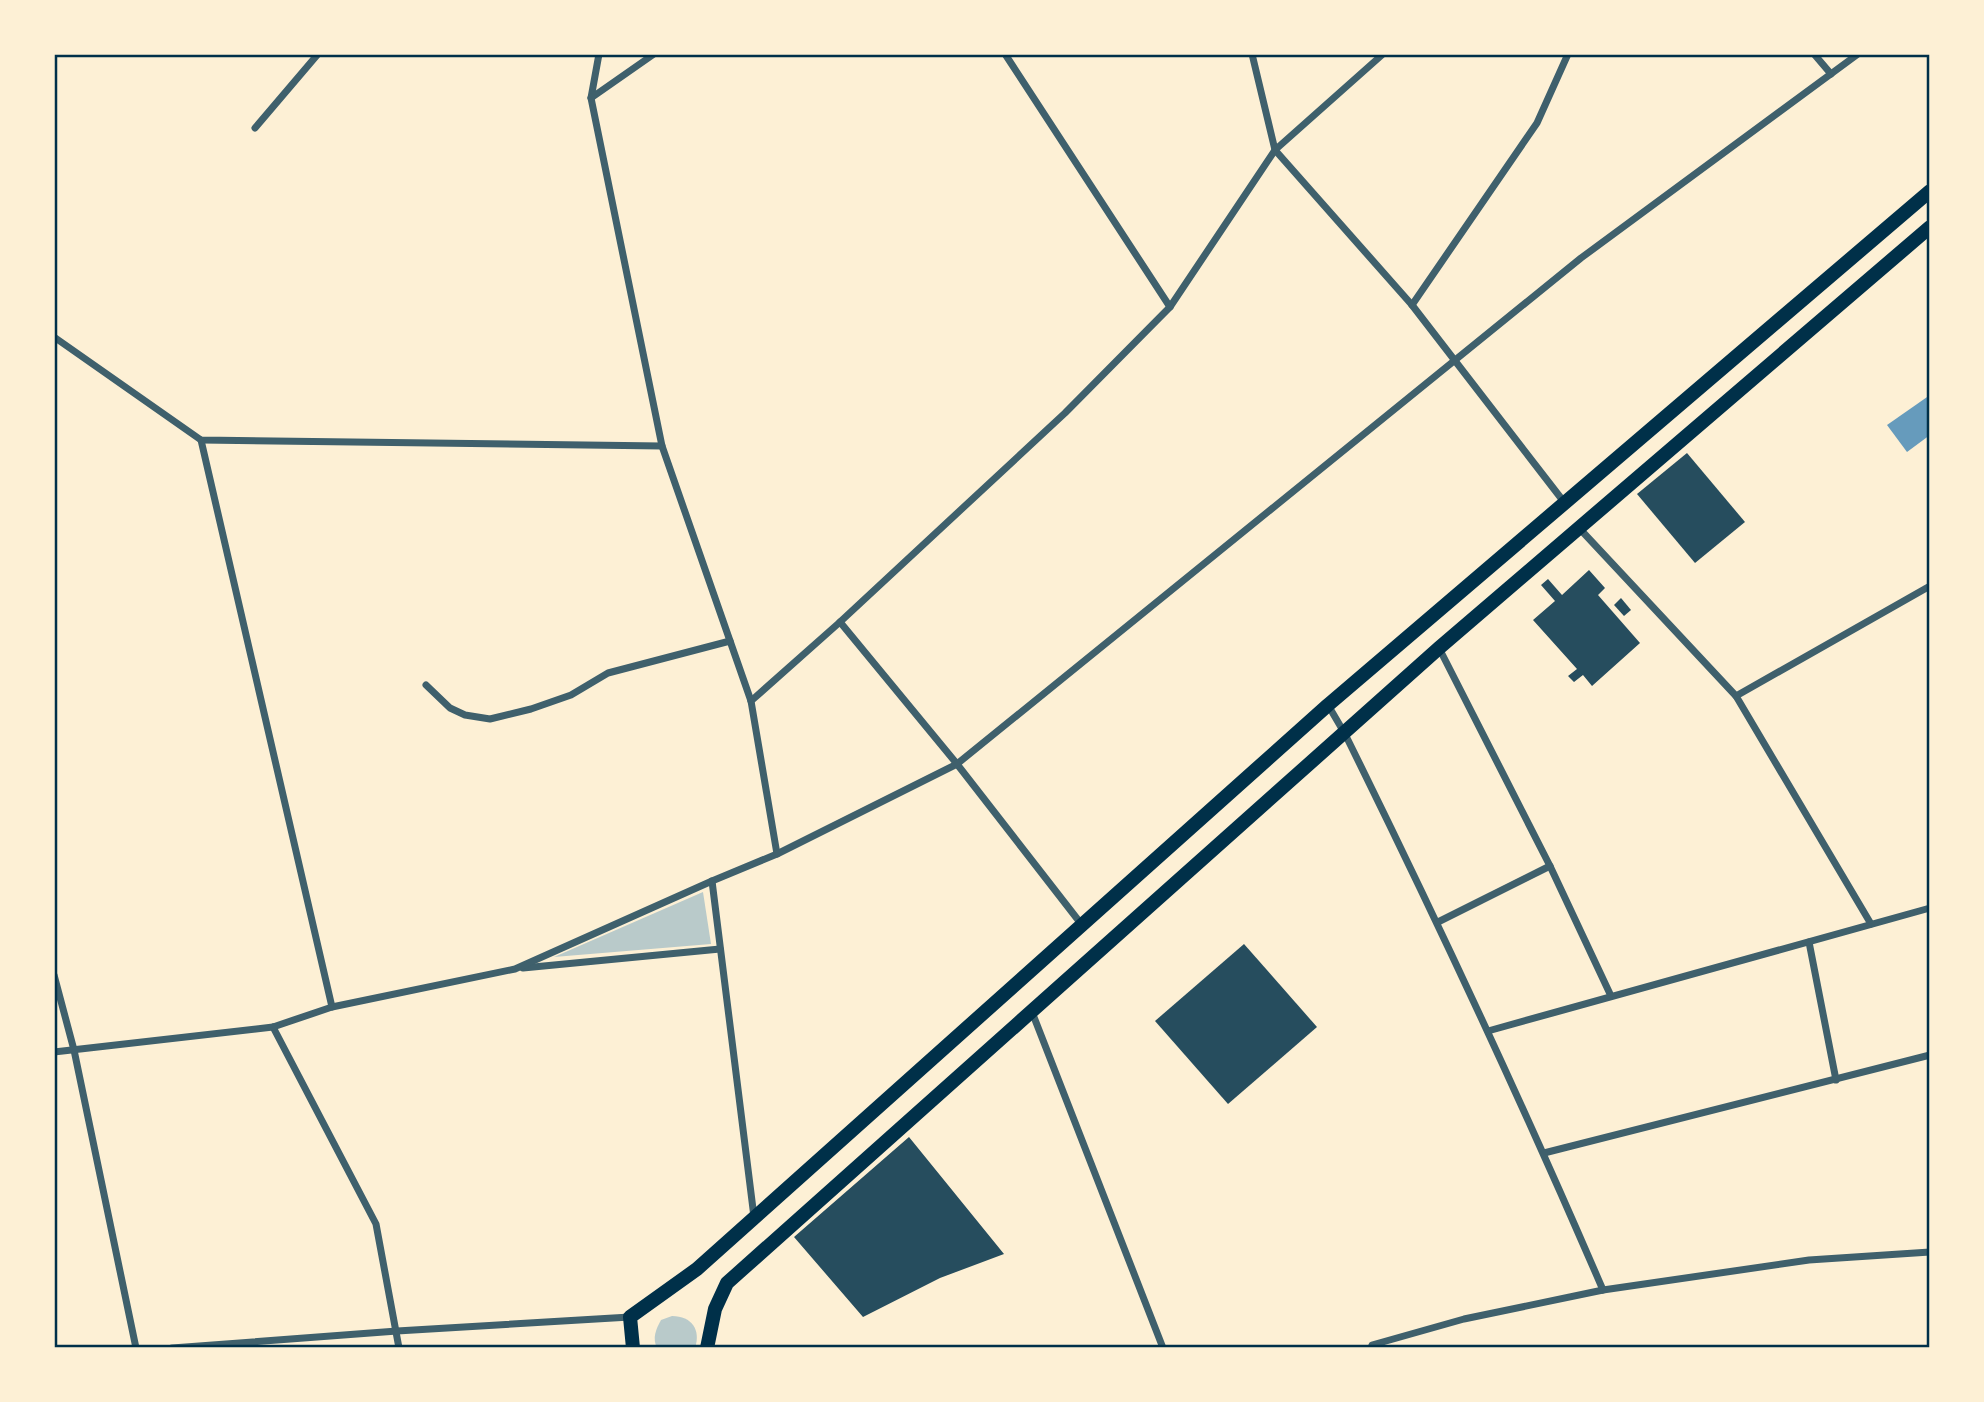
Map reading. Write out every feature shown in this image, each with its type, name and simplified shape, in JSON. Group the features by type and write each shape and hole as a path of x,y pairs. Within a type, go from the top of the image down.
{"main road":[{"path":"633,1348 630,1317 697,1269 1328,705 1930,191"},
{"path":"707,1348 715,1309 727,1283 1439,648 1930,227"}],"street":[{"path":"255,128 318,54"},
{"path":"599,54 592,98 662,446 751,701 777,854"},
{"path":"592,98 654,54"},
{"path":"1005,54 1170,307"},
{"path":"1252,54 1275,150 1412,305 1564,502"},
{"path":"751,701 1065,413 1170,307 1275,150 1383,54"},
{"path":"1412,305 1537,124 1568,54"},
{"path":"1814,54 1831,74"},
{"path":"515,969 777,854 957,764 1581,258 1858,54"},
{"path":"54,337 201,440 662,446"},
{"path":"201,440 332,1007"},
{"path":"1578,527 1735,696 1871,924"},
{"path":"1735,696 1930,586"},
{"path":"840,622 957,764 1082,926"},
{"path":"426,685 450,708 465,715 490,719 571,695 608,673 730,641"},
{"path":"1439,648 1550,866 1611,996"},
{"path":"1328,705 1438,922 1544,1153 1603,1290"},
{"path":"1438,922 1550,866"},
{"path":"712,881 755,1218"},
{"path":"1488,1031 1930,908"},
{"path":"1810,942 1836,1080"},
{"path":"54,1052 273,1027 332,1007 515,969 720,949"},
{"path":"54,975 74,1050 136,1348"},
{"path":"1032,1012 1163,1348"},
{"path":"273,1027 376,1224 399,1348"},
{"path":"1544,1153 1930,1055"},
{"path":"1371,1346 1464,1319 1603,1290 1809,1260 1930,1252"},
{"path":"172,1348 630,1317"}],"shaded area":[{"path":"703,892 711,944 554,957"},
{"path":"672,1316 685,1318 693,1325 697,1335 695,1348 657,1348 655,1337 661,1320"}],"water":[{"path":"1930,395 1930,435 1907,452 1887,425"}],"building":[{"path":"1687,453 1745,522 1695,563 1637,494"},
{"path":"1589,570 1605,588 1598,595 1640,643 1592,686 1583,675 1574,682 1568,676 1577,669 1533,620 1555,601 1541,585 1548,579 1562,595"},
{"path":"1621,598 1631,610 1624,616 1614,605"},
{"path":"1244,944 1317,1027 1228,1104 1155,1021"},
{"path":"909,1137 1004,1254 940,1278 863,1317 794,1237"}]}
